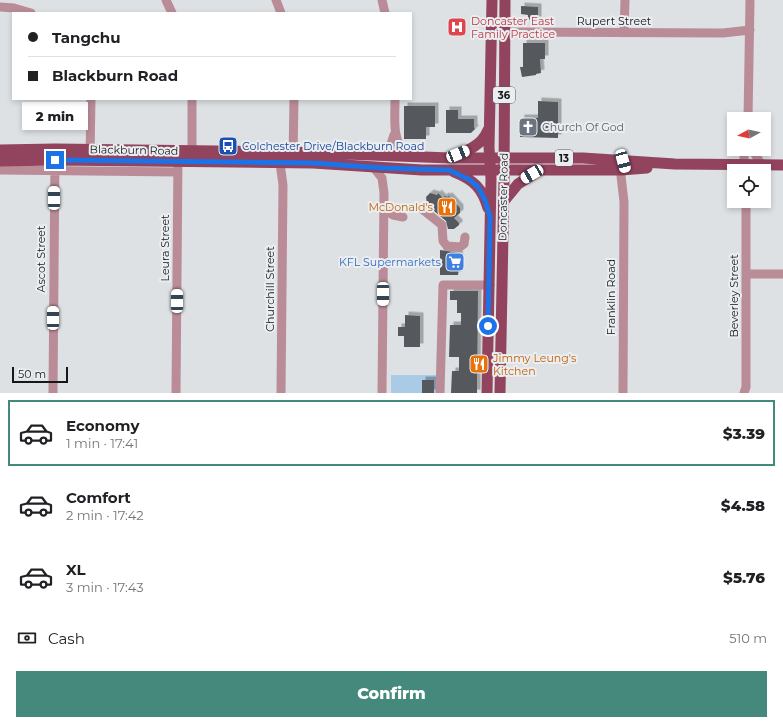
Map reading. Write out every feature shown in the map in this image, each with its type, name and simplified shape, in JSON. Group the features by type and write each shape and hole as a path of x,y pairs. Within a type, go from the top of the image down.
{"main road":[{"name":"Doncaster Road","path":"487,393 490,285 491,170 489,158 489,128 492,0"},
{"name":"Doncaster Road","path":"500,393 504,201 505,0"},
{"path":"450,158 476,146 486,136 489,128"},
{"name":"Blackburn Road","path":"0,150 55,149 90,155 178,161 192,156 287,159 380,156 450,158 583,158 624,167"},
{"name":"Blackburn Road","path":"0,161 55,166 90,155"},
{"name":"Blackburn Road","path":"287,159 378,168 449,170 540,170 675,164 727,166"},
{"name":"Blackburn Road","path":"771,166 783,165"},
{"path":"449,170 470,180 478,187 485,200 490,217"},
{"path":"504,201 518,184 540,170"}],"street":[{"path":"166,0 172,12"},
{"path":"276,0 281,12"},
{"path":"382,0 386,12"},
{"path":"624,0 624,33"},
{"path":"748,112 750,0"},
{"path":"0,7 14,8 28,12"},
{"name":"Rupert Street","path":"505,32 750,34"},
{"path":"90,155 91,100"},
{"path":"192,100 192,156"},
{"name":"Churchill Street","path":"281,393 283,185 294,100"},
{"path":"395,100 395,133 398,146 405,156"},
{"path":"382,393 384,193 387,175 378,168 380,156 390,146 395,133"},
{"name":"Ascot Street","path":"53,393 55,149"},
{"path":"0,170 55,166 178,161"},
{"name":"Leura Street","path":"176,393 178,161"},
{"name":"Franklin Road","path":"623,393 624,167"},
{"name":"Beverley Street","path":"746,391 747,208"},
{"path":"384,209 393,215 403,217"},
{"path":"422,209 442,225 442,235 448,241 462,241 465,237"},
{"path":"746,274 783,274"},
{"path":"440,393 443,285 490,285"}],"shaded area":[{"path":"391,375 438,375 438,393 391,393"}],"building":[{"path":"521,6 538,7 538,20 528,20 528,15 521,14"},
{"path":"523,43 545,43 545,59 540,59 541,73 522,77 520,67 523,67"},
{"path":"538,101 558,102 558,138 520,137 521,118 538,118"},
{"path":"404,106 435,106 435,127 426,127 426,139 404,139"},
{"path":"446,110 458,110 458,119 474,119 475,129 471,133 446,133"},
{"path":"430,193 437,195 438,193 443,198 445,196 449,196 460,208 460,213 454,218 459,225 454,229 448,229 446,221 427,205 426,197"},
{"path":"440,250 459,253 460,263 458,275 440,275"},
{"path":"450,291 478,291 477,393 451,393 452,371 459,371 459,357 449,357 450,325 461,325 461,313 457,313 457,300 450,300"},
{"path":"405,315 420,316 420,347 404,347 404,336 398,336 398,327 405,327"},
{"path":"422,380 434,380 434,393 422,393"}],"place":[{"name":"Doncaster East Family Practice","path":"457,27"},
{"name":"Church Of God","path":"528,127"},
{"name":"Colchester Drive/Blackburn Road","path":"228,146"},
{"name":"McDonald's","path":"447,207"},
{"name":"KFL Supermarkets","path":"455,262"},
{"name":"Jimmy Leung's Kitchen","path":"479,364"}],"route":[{"path":"55,160 313,163 383,168 449,170 470,180 478,187 485,200 490,217 490,285 488,326"}]}
